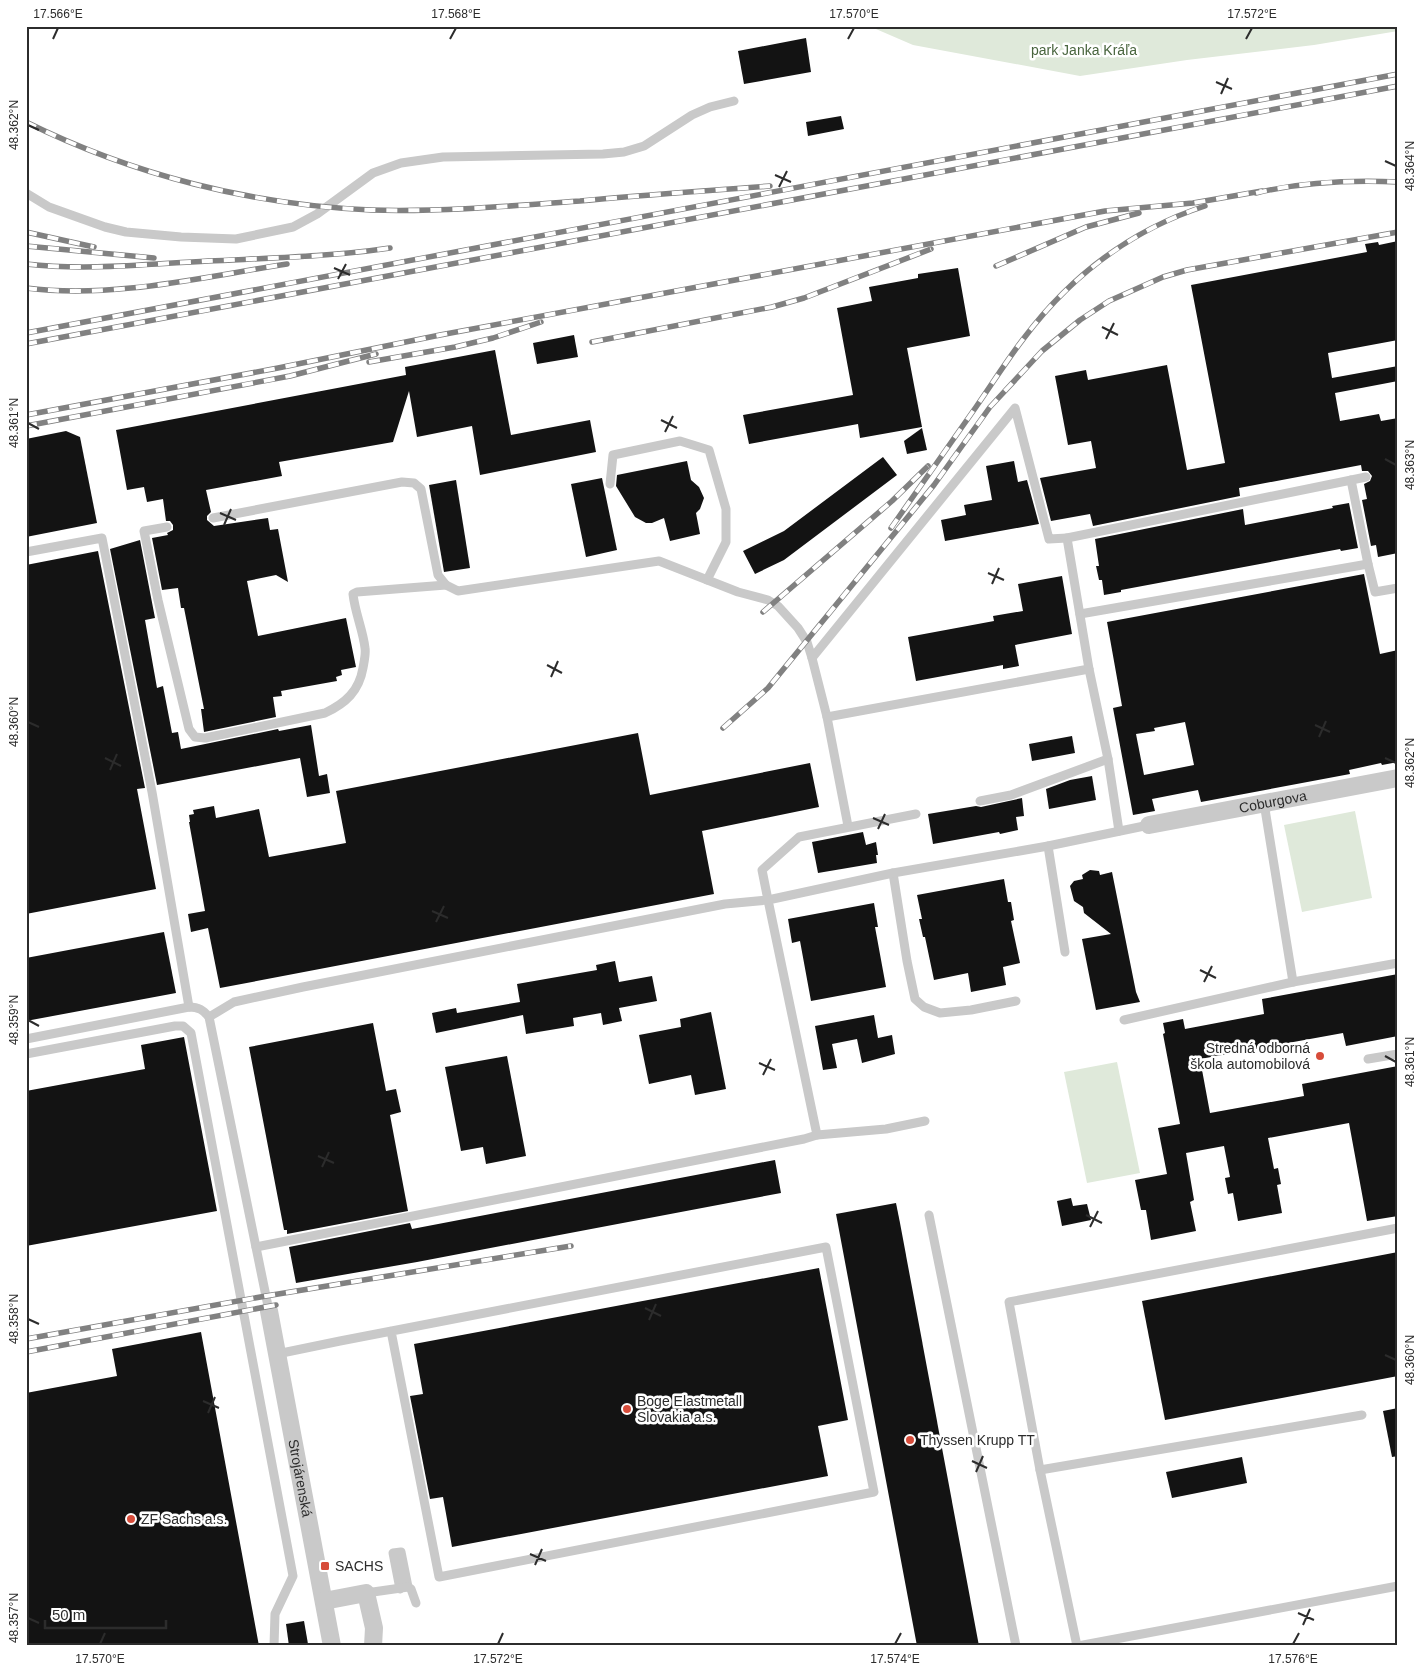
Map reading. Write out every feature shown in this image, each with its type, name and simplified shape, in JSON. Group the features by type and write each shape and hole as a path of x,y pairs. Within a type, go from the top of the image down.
{"street":[{"name":"Coburgova","path":"1149,825 1398,778"},
{"name":"Strojárenská","path":"269,1311 332,1646"},
{"path":"324,1601 366,1593 374,1628 373,1646"}],"lane":[{"path":"26,193 49,207 105,227 126,232 236,239 293,227 317,214 373,173 401,163 443,157 624,152 644,146 680,122 710,106 734,101"},
{"path":"812,658 1015,408 1049,539 1067,538 1366,477"},
{"path":"610,484 613,455 680,441 709,450 726,510 726,542 707,580"},
{"path":"1351,480 1375,592 1398,588"},
{"path":"212,518 402,482 414,483 421,489 438,574 446,585 458,591 660,561 738,592 768,600 778,606 798,628 807,642 827,717 848,826"},
{"path":"167,527 144,531 173,665 189,729 194,737 205,738 325,713 340,706 352,696 359,683 364,663 365,650 353,594 356,592 446,585"},
{"path":"26,552 102,538 152,792 189,1008"},
{"path":"1067,538 1089,669 1108,758 1119,831"},
{"path":"1080,614 1368,564"},
{"path":"827,717 1089,669"},
{"path":"980,801 1011,794 1108,758"},
{"path":"1264,803 1293,982"},
{"path":"817,1135 762,870 798,837 916,814"},
{"path":"209,1017 234,1002 303,986 726,904 768,900 893,873 1048,846 1149,825"},
{"path":"1048,846 1065,952"},
{"path":"893,873 915,999 924,1008 940,1013 971,1010 1016,1001"},
{"path":"1124,1020 1293,982 1398,963"},
{"path":"26,1039 189,1008 197,1007 204,1011 209,1017 269,1311"},
{"path":"26,1054 175,1026 183,1026 192,1033 293,1576 275,1614 274,1646"},
{"path":"1368,1059 1398,1054"},
{"path":"256,1248 817,1135 886,1129 925,1121"},
{"path":"929,1215 1016,1646"},
{"path":"1398,1228 1009,1302 1040,1470 1077,1646 1398,1586"},
{"path":"277,1354 391,1331 826,1247 874,1492 439,1577 391,1331"},
{"path":"1040,1470 1362,1415"},
{"path":"366,1593 404,1588 411,1589 416,1603"}],"green space":[{"name":"park Janka Kráľa","path":"869,26 1398,26 1398,31 1314,45 1187,60 1080,76 913,45"},
{"path":"1355,811 1372,898 1302,912 1284,825"},
{"path":"1117,1062 1140,1173 1087,1183 1064,1072"}],"building":[{"path":"806,38 811,72 744,84 738,51"},
{"path":"841,116 844,129 808,136 806,122"},
{"path":"1398,241 1398,340 1328,353 1332,378 1398,366 1398,381 1335,393 1340,421 1379,414 1381,421 1398,418 1398,553 1378,557 1376,545 1371,546 1362,500 1367,499 1364,484 1370,481 1372,476 1368,471 1362,471 1361,465 1239,488 1240,496 1093,526 1090,514 1051,521 1040,478 1096,468 1091,441 1068,445 1055,376 1086,370 1088,380 1167,365 1187,470 1225,463 1191,285 1367,252 1365,244 1378,242 1379,245"},
{"path":"958,268 970,336 907,348 922,427 860,438 858,424 749,444 743,415 853,395 837,308 872,301 869,287 918,278 918,274"},
{"path":"574,335 578,357 537,364 533,343"},
{"path":"495,350 511,435 590,420 596,452 480,475 472,426 417,437 409,391 393,442 279,462 282,476 206,490 211,512 207,516 207,520 214,526 268,518 270,530 278,529 288,582 276,575 247,581 258,636 346,618 356,667 341,670 342,675 336,677 337,681 281,691 282,696 273,697 276,717 204,732 201,709 204,709 184,608 181,608 178,588 162,590 152,538 168,535 167,533 173,530 173,525 170,521 166,521 163,499 147,502 144,487 127,490 116,430 406,375 405,367"},
{"path":"922,428 927,450 907,454 904,441"},
{"path":"66,431 80,437 97,523 26,537 26,439"},
{"path":"883,457 897,475 784,560 755,574 743,551 784,531"},
{"path":"687,461 691,480 699,487 704,498 700,509 696,513 700,534 670,541 664,518 652,523 646,523 635,517 616,486 617,475"},
{"path":"1014,461 1018,482 1027,480 1039,524 945,541 941,520 966,515 964,505 992,500 986,466"},
{"path":"602,478 617,550 586,557 571,484"},
{"path":"456,480 470,568 444,572 429,485"},
{"path":"1349,503 1358,548 1341,551 1340,549 1121,590 1121,592 1104,595 1102,580 1099,580 1096,566 1099,566 1095,539 1243,509 1245,525 1333,508 1332,506"},
{"path":"140,540 155,618 145,620 157,688 163,686 172,733 178,732 181,749 278,729 279,731 311,725 319,776 327,774 330,793 307,797 300,758 157,785 110,549"},
{"path":"98,551 145,788 137,789 156,889 26,914 26,565"},
{"path":"1364,574 1380,654 1398,650 1398,762 1382,765 1381,763 1349,770 1350,774 1201,802 1198,790 1152,799 1155,811 1133,815 1113,708 1122,706 1107,622","holes":["1185,722 1194,765 1144,775 1136,734 1155,731 1154,728"]},
{"path":"1062,576 1072,634 1015,645 1019,666 1003,669 1003,665 916,681 908,637 994,621 993,616 1023,611 1018,584"},
{"path":"638,733 650,795 810,763 819,807 702,831 714,894 220,988 208,928 191,932 188,914 205,911 189,822 189,815 194,814 193,810 214,806 216,818 259,809 269,857 346,843 336,791"},
{"path":"1072,736 1075,753 1032,761 1029,744"},
{"path":"1092,776 1096,800 1049,809 1046,789 1070,780"},
{"path":"1022,798 1024,816 1016,817 1018,830 933,844 928,814 976,806 981,807"},
{"path":"863,832 866,845 876,842 877,863 818,873 812,842"},
{"path":"1090,870 1099,871 1100,875 1112,872 1136,992 1140,1002 1096,1010 1082,939 1111,934 1084,913 1083,907 1074,901 1070,886 1074,881 1083,879 1082,875"},
{"path":"1004,879 1008,902 1011,902 1014,920 1011,921 1020,963 1003,967 1006,985 971,992 968,973 934,980 925,937 923,937 919,919 922,919 917,895"},
{"path":"874,903 878,927 875,927 886,987 811,1001 800,941 792,943 788,919"},
{"path":"164,932 176,993 26,1021 26,958"},
{"path":"615,961 619,982 652,976 657,1001 619,1008 622,1021 603,1025 601,1013 573,1018 574,1026 526,1034 523,1015 436,1033 432,1013 456,1008 457,1013 520,1002 517,984 597,970 596,965"},
{"path":"1398,974 1398,1036 1346,1046 1343,1033 1200,1059 1210,1113 1304,1096 1302,1084 1398,1066 1398,1216 1367,1221 1349,1123 1268,1138 1274,1169 1278,1168 1281,1184 1277,1185 1282,1213 1238,1221 1233,1193 1228,1194 1225,1178 1230,1177 1224,1146 1186,1153 1194,1200 1190,1202 1196,1231 1151,1240 1146,1210 1141,1210 1135,1180 1167,1174 1158,1128 1180,1124 1163,1034 1165,1033 1163,1023 1183,1019 1185,1029 1264,1014 1262,999"},
{"path":"711,1012 726,1089 695,1095 691,1075 649,1084 639,1035 681,1027 680,1019"},
{"path":"874,1015 878,1038 892,1035 895,1054 862,1063 857,1039 832,1044 837,1068 823,1070 815,1026"},
{"path":"373,1023 386,1091 396,1089 401,1112 390,1115 408,1211 287,1234 287,1230 284,1230 249,1047"},
{"path":"184,1037 217,1211 26,1246 26,1091 145,1069 141,1045"},
{"path":"507,1056 526,1156 486,1164 483,1147 461,1151 445,1067"},
{"path":"775,1160 781,1193 296,1283 289,1247 410,1223 412,1229"},
{"path":"1071,1198 1073,1206 1087,1204 1091,1220 1062,1226 1057,1201"},
{"name":"Thyssen Krupp TT","path":"896,1203 979,1646 917,1646 836,1214"},
{"path":"1398,1252 1398,1376 1165,1420 1142,1301"},
{"name":"Boge Elastmetall Slovakia a.s.","path":"819,1268 848,1420 818,1426 828,1476 452,1547 443,1497 430,1499 410,1396 423,1394 414,1344"},
{"name":"ZF Sachs a.s.","path":"201,1332 259,1646 26,1646 26,1393 117,1376 112,1349"},
{"path":"1398,1408 1398,1456 1392,1457 1383,1411"},
{"path":"1242,1457 1247,1483 1172,1498 1166,1472"},
{"path":"304,1621 308,1644 289,1646 286,1624"}],"railway":[{"path":"26,333 1398,74"},
{"path":"26,344 1398,86"},
{"path":"26,122 67,141 151,172 238,194 326,207 371,210 476,208 770,186"},
{"path":"1256,193 1291,186 1326,183 1398,182"},
{"path":"26,415 278,368 440,335 1105,211 1193,203 1262,191"},
{"path":"891,528 1018,346 1061,295 1104,258 1127,242 1152,228 1205,206"},
{"path":"996,266 1086,227 1139,213"},
{"path":"26,232 94,247"},
{"path":"723,728 768,688 934,485 990,407 1042,351 1080,320 1109,301 1163,277 1187,270 1398,232"},
{"path":"26,246 154,258"},
{"path":"26,264 71,267 117,266 322,255 390,248"},
{"path":"592,342 772,307 804,298 931,249"},
{"path":"26,288 59,291 124,289 287,264"},
{"path":"369,362 455,347 493,338 541,322"},
{"path":"26,426 290,376 376,354"},
{"path":"763,612 892,501 928,466"},
{"path":"26,1339 266,1296 571,1246"},
{"path":"26,1352 276,1305"}],"place":[{"name":"Stredná odborná škola automobilová","path":"1320,1056"},
{"name":"Boge Elastmetall Slovakia a.s.","path":"627,1409"},
{"name":"Thyssen Krupp TT","path":"910,1440"},
{"name":"ZF Sachs a.s.","path":"131,1519"},
{"name":"SACHS","path":"325,1566"}]}
